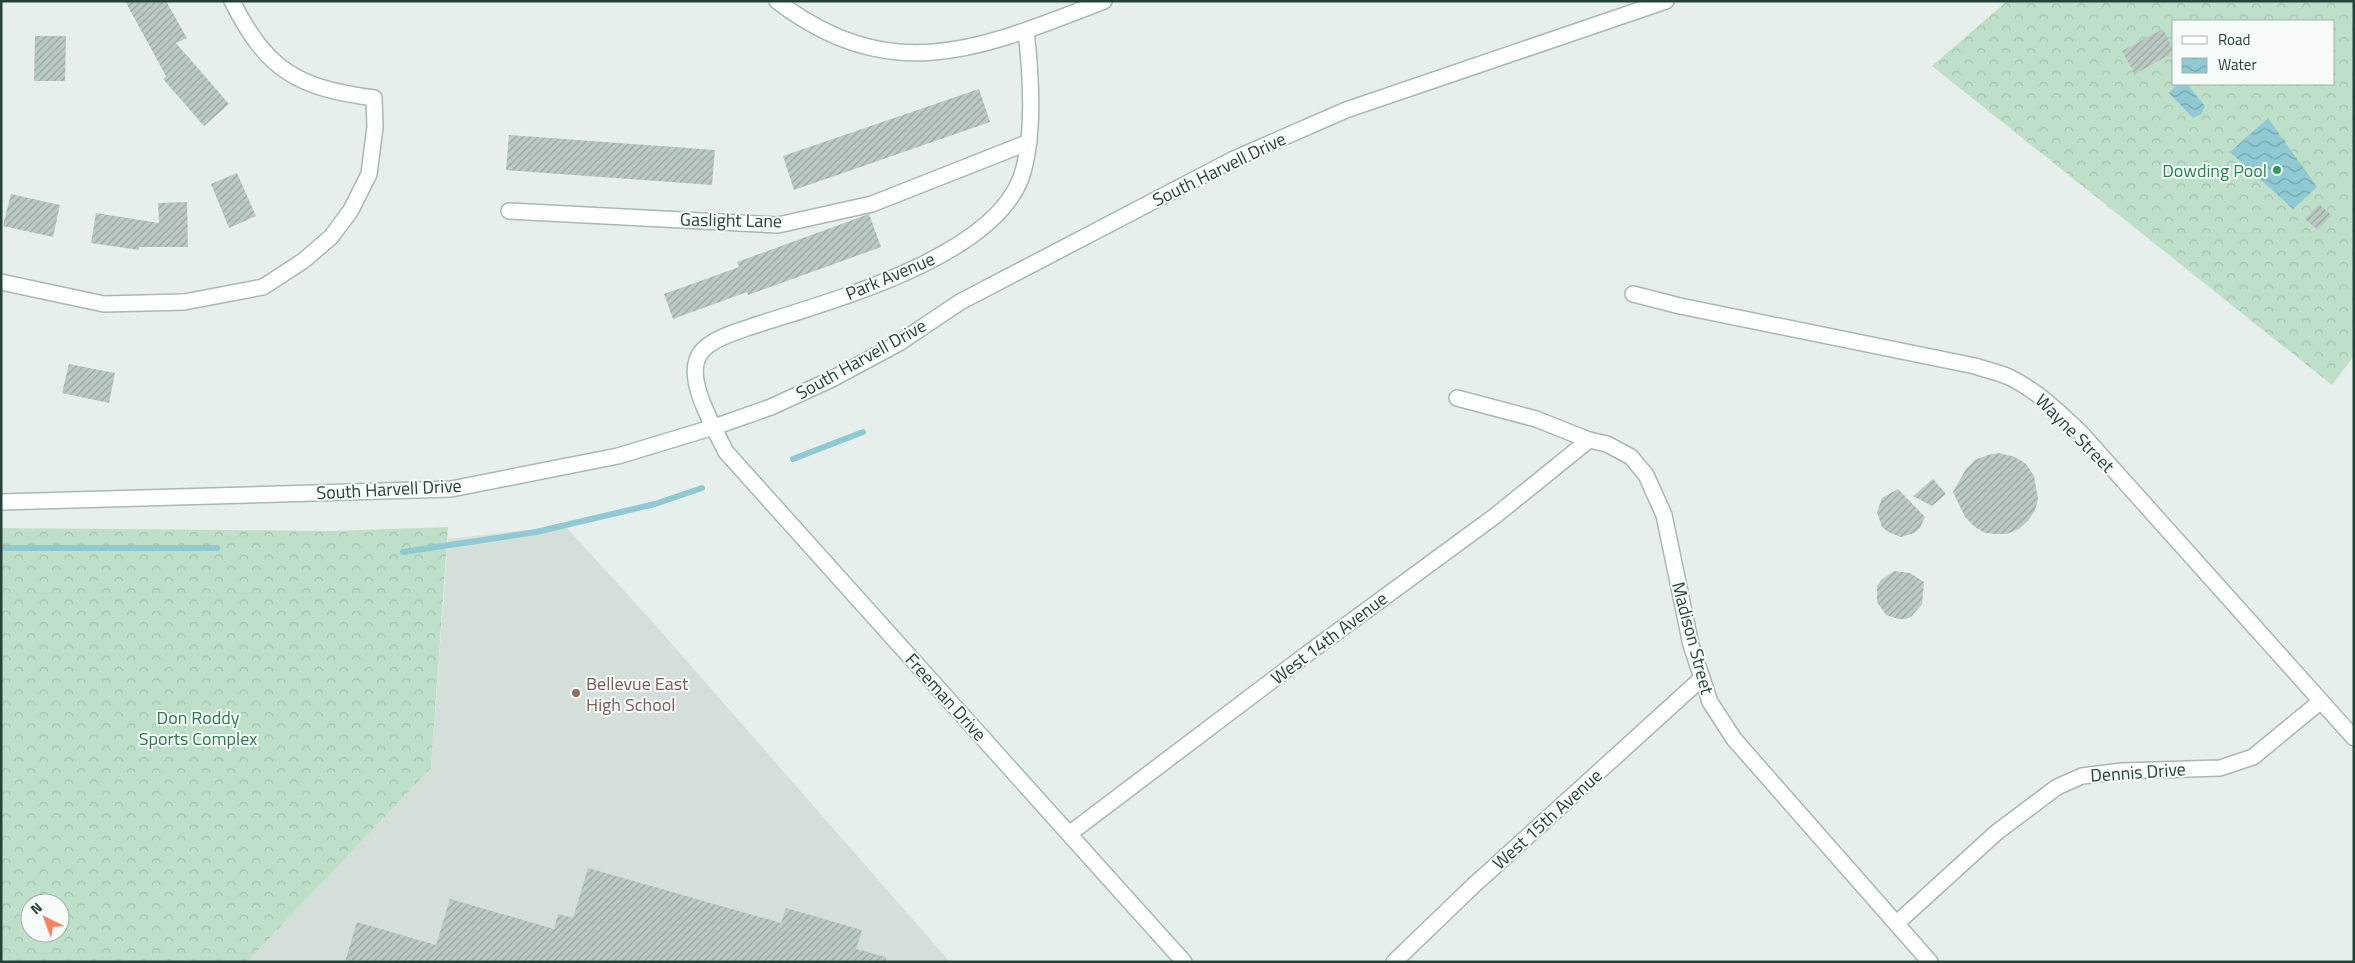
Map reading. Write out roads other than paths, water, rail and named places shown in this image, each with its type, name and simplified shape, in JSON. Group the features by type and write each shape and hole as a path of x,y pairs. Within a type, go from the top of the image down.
{"street":[{"path":"1,282 104,304 184,302 263,287 310,255 331,237 351,210 369,174 375,127 374,98 337,93 300,81 270,59 247,30 232,1"},
{"path":"777,1 796,16 833,37 856,45 889,52 929,53 957,50 1026,31 1104,1"},
{"name":"South Harvell Drive","path":"1,502 451,489 618,456 714,428 771,407 832,379 899,343 960,302 1234,159 1346,110 1430,83 1666,1"},
{"name":"Park Avenue","path":"714,428 698,389 695,372 696,361 700,352 719,340 743,330 901,276 974,233 993,217 1010,198 1020,178 1029,142 1030,65 1026,31"},
{"name":"Gaslight Lane","path":"509,211 778,225 872,204 1029,142"},
{"name":"Wayne Street","path":"1632,294 1680,306 1975,366 2008,377 2032,390 2055,408 2080,432 2354,738"},
{"name":"Madison Street","path":"1457,398 1536,418 1589,440 1607,444 1631,457 1646,475 1664,515 1691,646 1710,702 1734,739 1930,962"},
{"name":"Freeman Drive","path":"714,428 726,452 1184,962"},
{"name":"West 14th Avenue","path":"1069,834 1311,651 1495,516 1589,440"},
{"name":"West 15th Avenue","path":"1394,962 1473,886 1702,678"},
{"name":"Dennis Drive","path":"1896,923 1997,832 2057,787 2082,776 2122,771 2220,768 2253,757 2321,701"}],"water":[{"path":"2176,85 2188,85 2205,106 2201,114 2193,118 2169,93"},
{"name":"Dowding Pool","path":"2268,118 2317,187 2293,209 2230,152"}],"waterway":[{"path":"793,459 863,432"},
{"path":"403,552 536,532 655,504 702,488"},
{"path":"1,548 217,548"}],"place":[{"name":"Dowding Pool","path":"2277,170"},
{"name":"Bellevue East High School","path":"576,693"}],"park label":[{"name":"Don Roddy Sports Complex","path":"198,728"}]}
